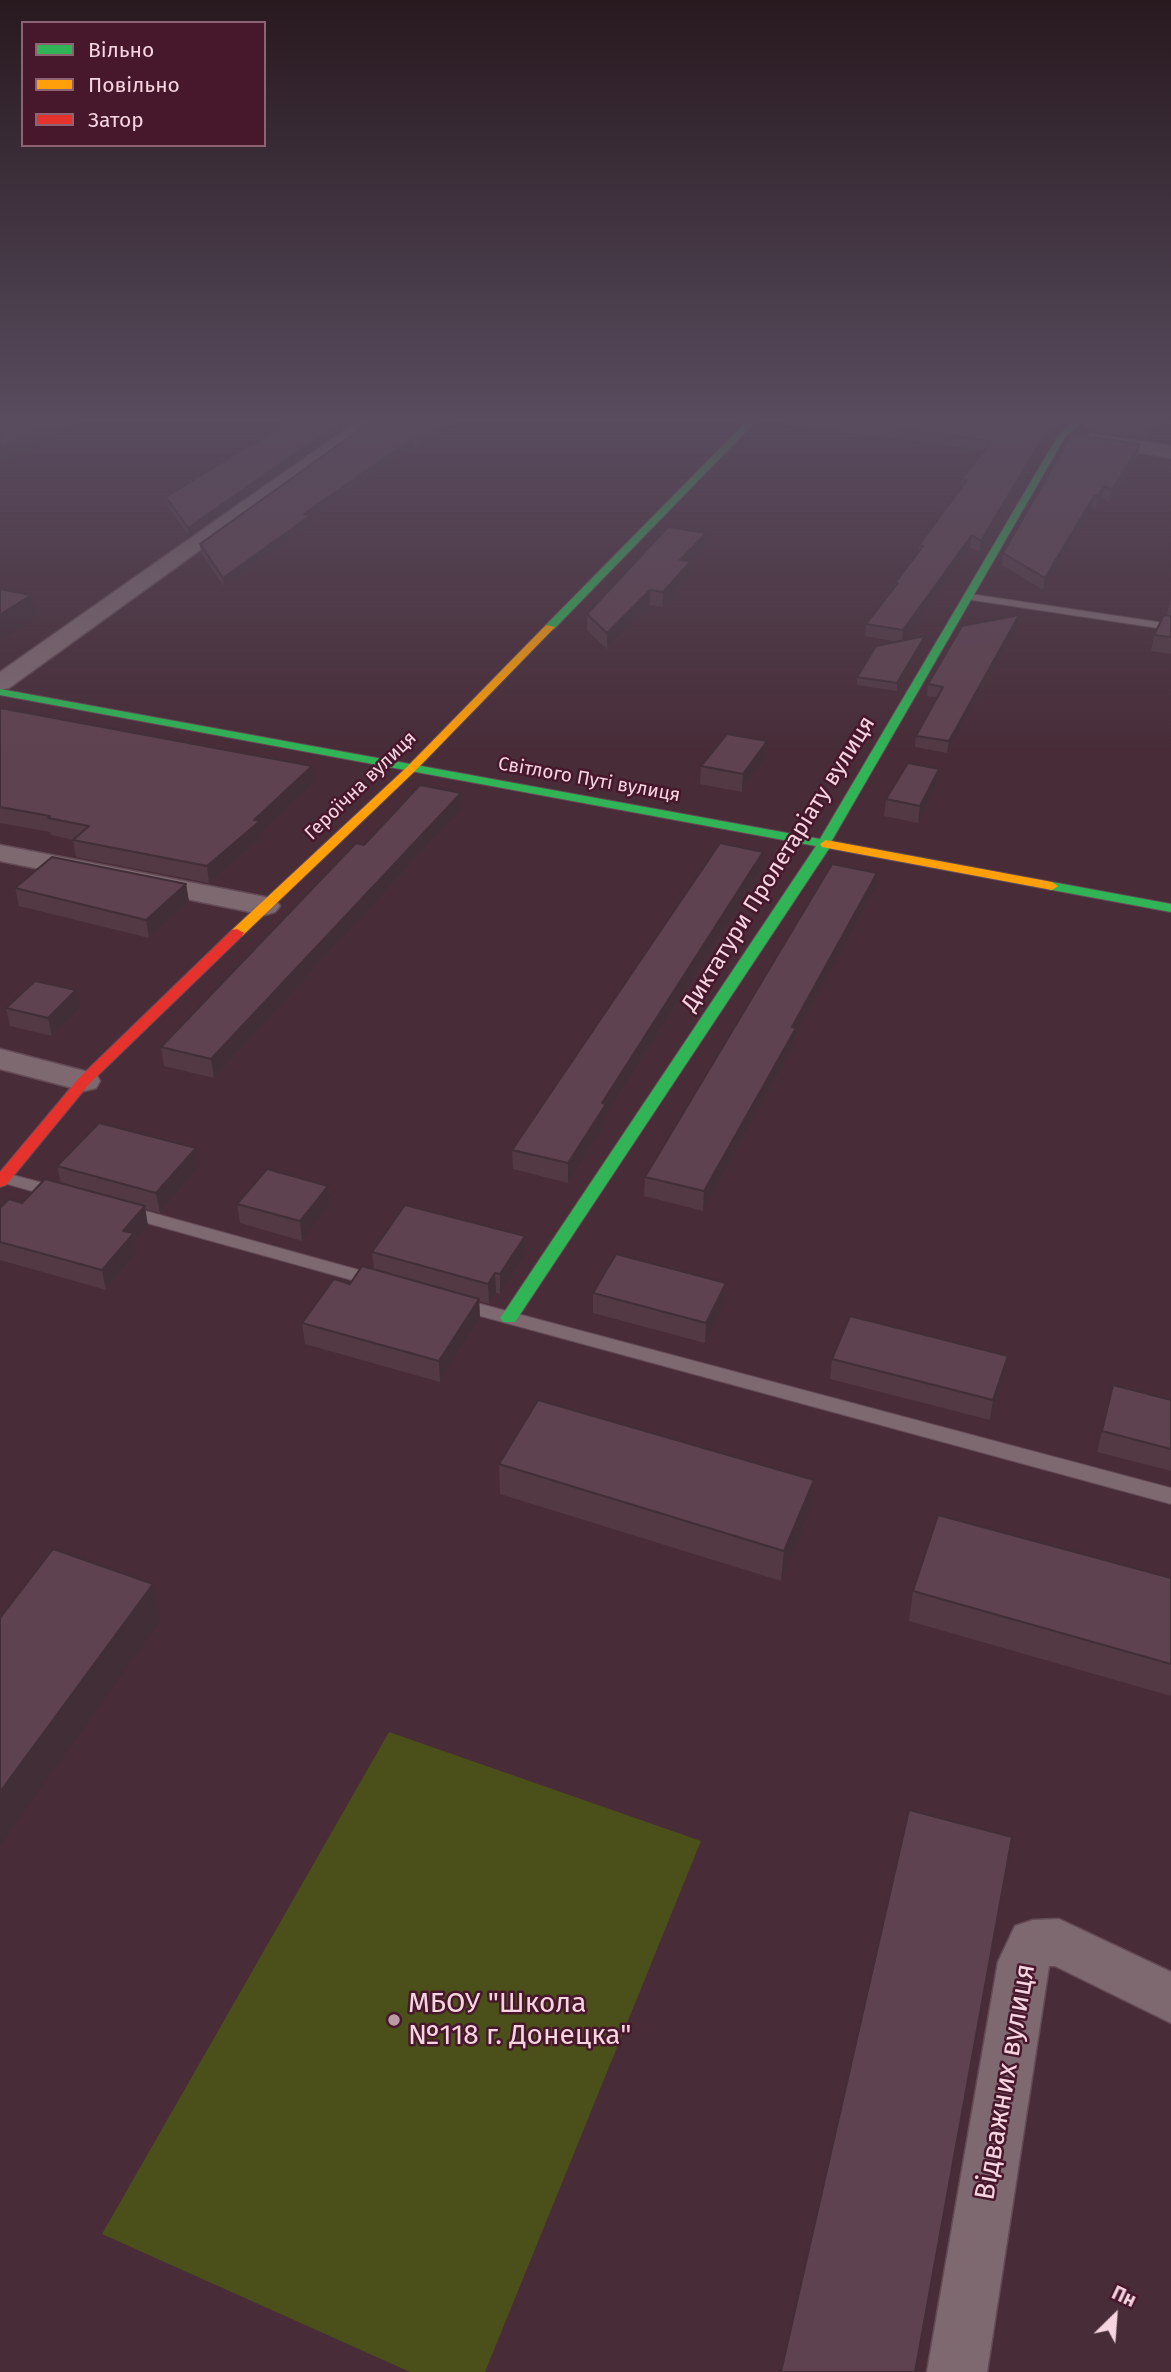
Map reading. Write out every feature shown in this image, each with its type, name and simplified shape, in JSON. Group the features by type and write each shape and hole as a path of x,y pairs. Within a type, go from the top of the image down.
{"street":[{"path":"0,683 215,531"},
{"name":"Героїчна вулиця","path":"2,1180 84,1081 411,769 645,531"},
{"name":"Диктатури Пролетаріату вулиця","path":"509,1318 822,845 1009,531"},
{"name":"Світлого Путі вулиця","path":"0,692 1171,908"},
{"path":"0,853 265,906"},
{"path":"0,1059 84,1081"},
{"name":"Відважних вулиця","path":"957,2372 1024,1962 1034,1943 1059,1942 1171,1998"}],"lane":[{"path":"970,597 1171,627"},
{"path":"2,1180 84,1200"},
{"path":"111,1208 390,1285"},
{"path":"443,1300 1171,1496"}],"green space":[{"path":"389,1732 701,1841 485,2372 410,2372 102,2234"}],"building":[{"path":"219,531 289,531 223,578 200,544"},
{"path":"665,531 706,533 680,560 691,561 663,592 650,590 607,633 587,614"},
{"path":"930,531 987,531 981,541 972,535 903,630 866,624 923,546 919,545"},
{"path":"1016,531 1073,531 1045,578 1003,553"},
{"path":"0,589 31,595 0,615"},
{"path":"1019,615 949,741 916,736 943,687 928,684 962,626"},
{"path":"1164,615 1171,616 1171,637 1154,635"},
{"path":"925,636 897,683 857,677 876,646"},
{"path":"0,708 312,766 254,820 260,821 207,866 73,840 89,826 0,807"},
{"path":"727,734 767,741 743,774 701,766"},
{"path":"908,763 939,769 920,806 886,799"},
{"path":"420,785 461,793 211,1059 161,1047 356,843 364,845"},
{"path":"720,843 763,852 602,1103 606,1104 568,1163 512,1150"},
{"path":"52,857 186,884 146,920 15,888"},
{"path":"832,864 877,873 792,1027 796,1028 704,1191 645,1177"},
{"path":"35,981 76,990 48,1018 6,1008"},
{"path":"99,1123 196,1148 156,1193 57,1166"},
{"path":"267,1169 328,1186 300,1221 237,1204"},
{"path":"45,1179 145,1206 123,1231 134,1233 102,1270 0,1242 0,1208 9,1199 22,1203"},
{"path":"405,1205 525,1236 500,1274 495,1273 488,1284 372,1252"},
{"path":"616,1254 726,1283 706,1323 593,1293"},
{"path":"362,1266 479,1299 439,1361 302,1323 334,1279 350,1284"},
{"path":"850,1316 1008,1356 993,1400 832,1359"},
{"path":"1113,1385 1171,1400 1171,1449 1102,1431"},
{"path":"538,1400 814,1480 784,1551 499,1464"},
{"path":"938,1515 1171,1578 1171,1664 913,1591"},
{"path":"53,1549 153,1584 0,1792 0,1618"},
{"path":"909,1810 1012,1837 915,2372 781,2372"}],"traffic: fast":[{"path":"550,627 644,531"},
{"path":"509,1318 823,845 1007,531"},
{"path":"0,692 826,844"},
{"path":"1052,886 1171,908"}],"traffic: slow":[{"path":"237,933 411,769 550,627"},
{"path":"826,844 1052,886"}],"traffic: jam":[{"path":"0,1182 84,1081 237,933"}],"place":[{"name":"МБОУ \"Школа №118 г. Донецка\"","path":"394,2020"}]}
